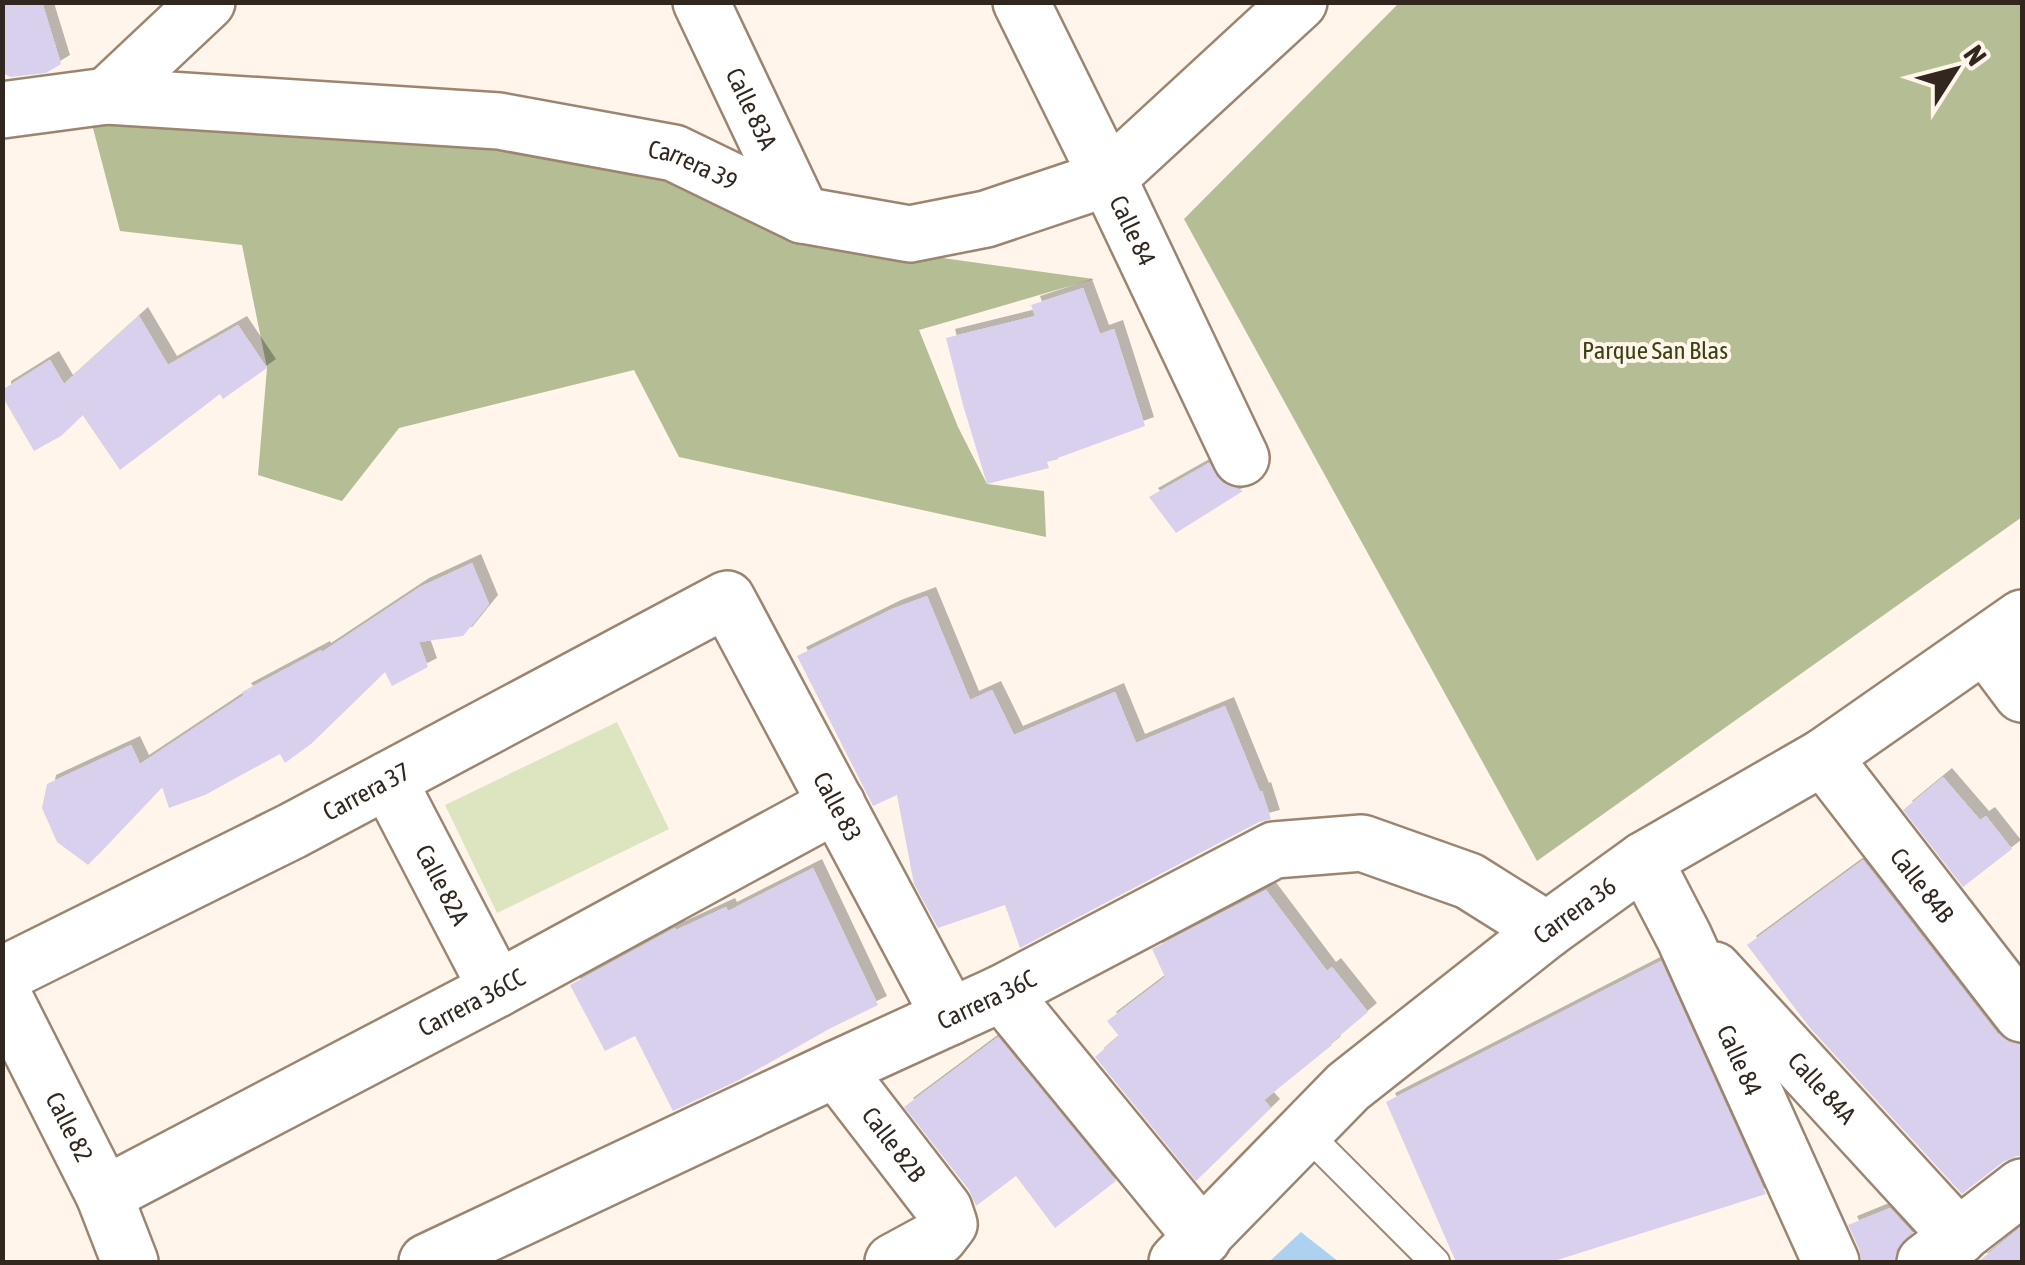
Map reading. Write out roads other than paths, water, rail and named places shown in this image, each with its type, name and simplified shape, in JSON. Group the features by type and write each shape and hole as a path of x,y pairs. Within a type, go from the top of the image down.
{"street":[{"path":"108,96 207,2"},
{"name":"Calle 83A","path":"700,2 802,215"},
{"name":"Calle 84","path":"1022,2 1240,458"},
{"name":"Carrera 39","path":"2,110 108,96 499,121 674,153 802,215 910,234 986,219 1108,178 1299,2"},
{"name":"Carrera 37","path":"2,975 292,831 727,599"},
{"name":"Calle 83","path":"727,599 950,1017"},
{"path":"2004,632 2022,694"},
{"name":"Carrera 36","path":"1190,1250 1348,1087 1547,930 1644,860 1823,758 2004,632"},
{"name":"Calle 84B","path":"1823,758 2022,1014"},
{"name":"Calle 82A","path":"388,780 497,988"},
{"name":"Carrera 36CC","path":"104,1194 837,804"},
{"name":"Carrera 36C","path":"426,1262 1002,993 1274,850 1362,843 1469,881 1547,930"},
{"name":"Calle 84","path":"1644,860 1684,937 1832,1262"},
{"name":"Calle 84A","path":"1684,937 1942,1250"},
{"name":"Calle 82","path":"2,993 104,1194 130,1262"},
{"path":"1002,993 1190,1250"},
{"name":"Calle 82B","path":"836,1069 944,1209 949,1224 939,1237 893,1262"},
{"path":"1942,1250 2022,1186"}],"lane":[{"path":"1304,1132 1435,1262"}],"water":[{"path":"1301,1232 1339,1262 1269,1262"}],"park label":[{"name":"Parque San Blas","path":"1655,350"}]}
